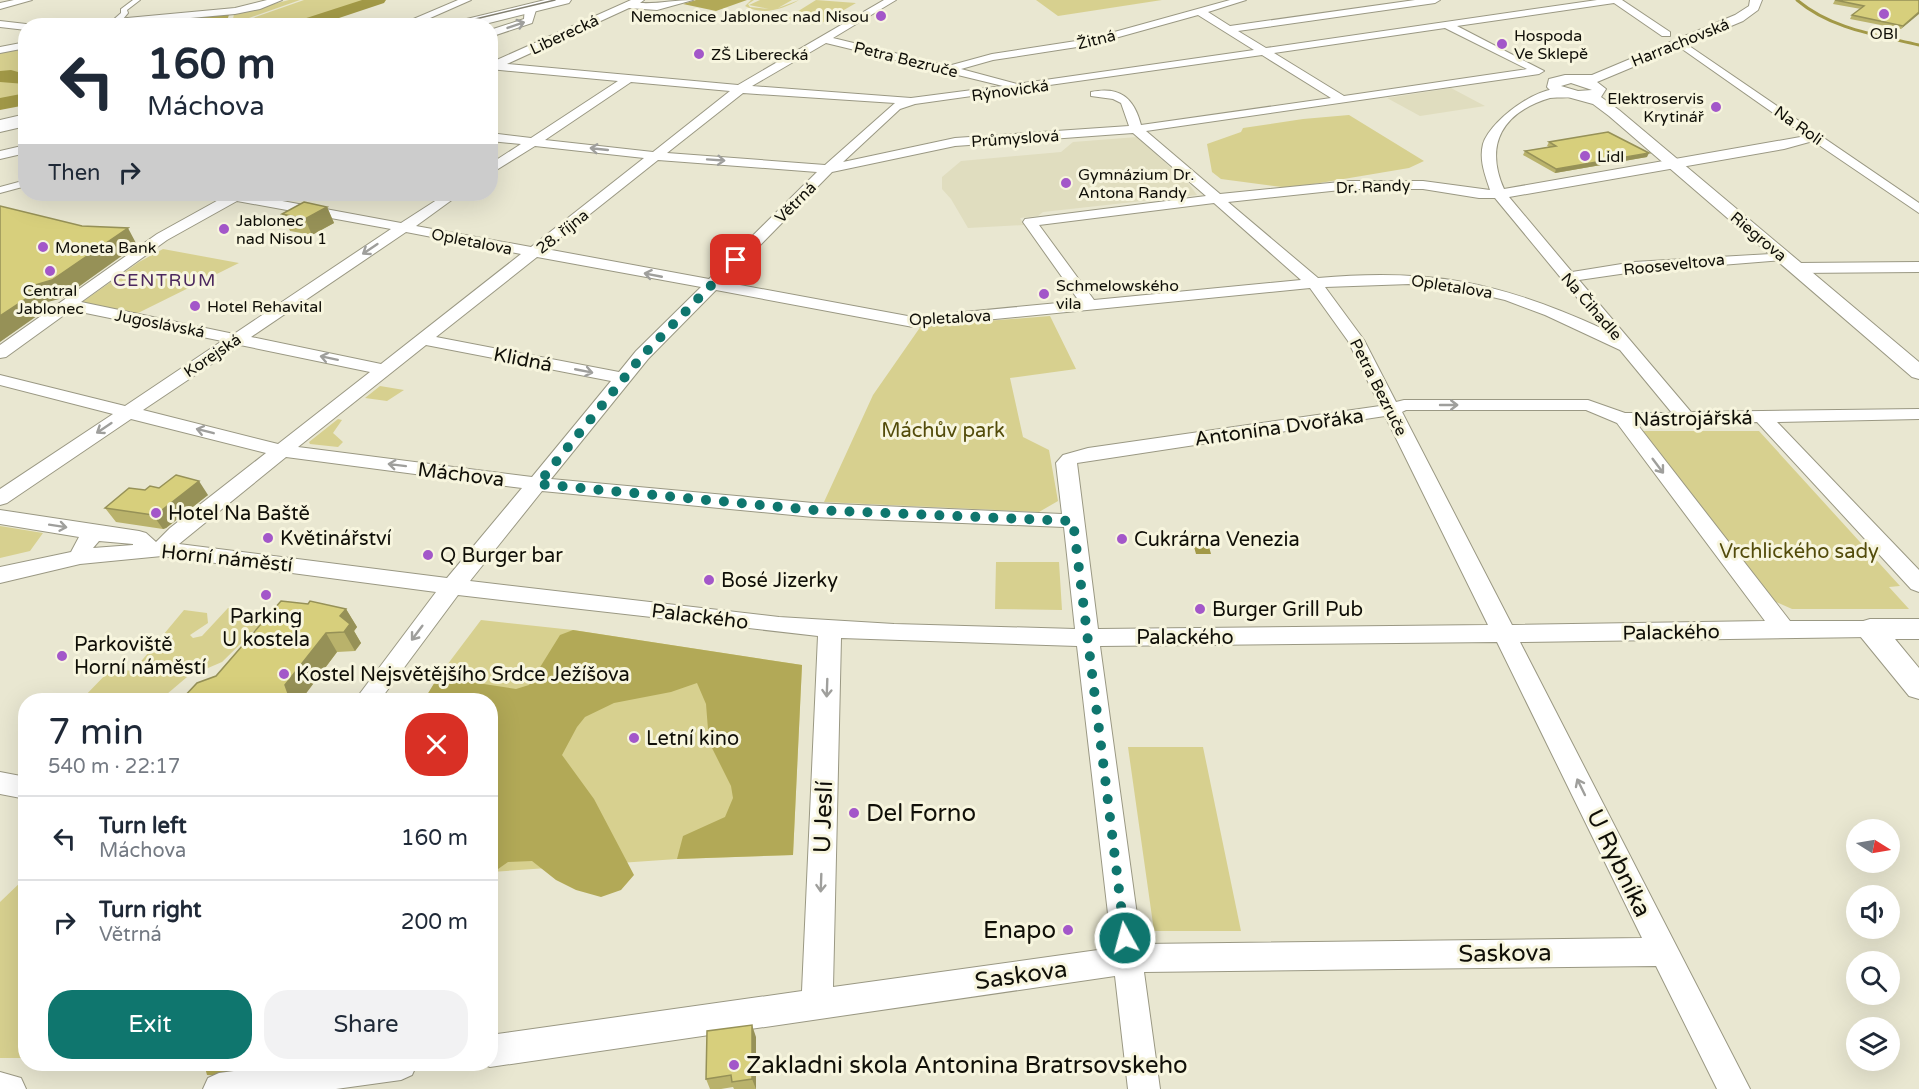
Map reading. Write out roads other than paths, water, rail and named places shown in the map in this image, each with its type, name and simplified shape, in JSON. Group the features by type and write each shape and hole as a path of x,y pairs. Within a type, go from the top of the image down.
{"main road":[{"path":"490,18 564,0"},
{"path":"0,126 18,122"}],"street":[{"path":"0,6 27,0"},
{"path":"118,18 125,13 123,10 137,0"},
{"path":"160,18 244,8 277,0"},
{"path":"422,18 466,0"},
{"name":"Liberecká","path":"498,64 639,0"},
{"path":"627,5 657,7 688,0"},
{"name":"28. října","path":"156,549 740,89 891,0"},
{"name":"Žitná","path":"949,69 992,57 1090,42 1241,0"},
{"name":"Riegrova","path":"1394,0 1572,86 1675,164 1919,373"},
{"path":"1230,29 1406,6 1435,0"},
{"path":"1526,14 1517,8 1557,0"},
{"path":"1616,0 1666,34"},
{"name":"Rýnovická","path":"498,68 740,89 911,101 1024,88 1616,0"},
{"name":"Harrachovská","path":"1499,194 1488,157 1494,134 1504,120 1518,109 1747,14 1756,5 1756,0"},
{"path":"498,31 528,21 531,10 528,9"},
{"path":"1199,11 1341,99"},
{"path":"0,24 18,26"},
{"name":"Petra Bezruče","path":"823,39 1024,88"},
{"name":"Na Roli","path":"1679,42 1919,208"},
{"path":"0,50 18,47"},
{"path":"498,165 629,79"},
{"name":"Průmyslová","path":"498,138 657,156 828,169 955,142 1136,129 1341,99 1572,86"},
{"path":"1095,94 1113,94 1124,98 1130,104 1136,129"},
{"name":"Větrná","path":"372,693 437,606 622,378 828,169 896,106 911,101"},
{"name":"Petra Bezruče","path":"1136,129 1314,283 1356,340 1506,635"},
{"name":"Dr. Randy","path":"1090,306 1030,222 1216,199 1371,185 1423,185 1479,194 1499,194 1815,137"},
{"path":"0,155 18,151"},
{"path":"0,190 18,185"},
{"name":"Na Čihadle","path":"1499,194 1686,418"},
{"path":"0,353 162,237 221,201"},
{"name":"Opletalova","path":"267,201 534,253 913,322 1314,283 1402,278 1470,286 1519,299 1628,346"},
{"name":"Korejská","path":"0,498 443,201"},
{"path":"136,237 162,237"},
{"name":"Rooseveltova","path":"1567,277 1669,263 1782,256"},
{"path":"1797,268 1919,267"},
{"name":"Jugoslávská","path":"75,306 386,370"},
{"name":"Klidná","path":"424,340 622,378"},
{"name":"Máchova","path":"0,380 283,451 538,484 813,510 1073,521"},
{"name":"Antonína Dvořáka","path":"1073,521 1066,463 1075,457 1391,410 1404,405 1588,405 1623,419"},
{"name":"Nástrojářská","path":"1623,419 1919,414"},
{"path":"1762,417 1919,584"},
{"name":"Nástrojářská","path":"1623,419 1783,629"},
{"path":"0,517 139,538 156,549"},
{"path":"1073,521 1144,1089"},
{"path":"80,556 83,546 94,533"},
{"name":"Horní náměstí","path":"0,575 80,556 156,549 454,587"},
{"name":"Palackého","path":"454,587 830,629 1087,638 1919,629"},
{"name":"U Jeslí","path":"817,1005 830,629"},
{"path":"1870,629 1919,688"},
{"name":"U Rybníka","path":"1506,635 1663,952 1734,1089"},
{"path":"0,783 18,786"},
{"name":"Saskova","path":"498,1050 1149,957 1663,952"},
{"path":"219,1089 350,1071"},
{"path":"0,1088 10,1089"}],"waterway":[{"path":"322,18 378,0"},
{"path":"1797,0 1824,18 1855,30 1919,45"},
{"path":"0,104 18,101"}],"tram line":[{"path":"480,18 555,0"}],"place":[{"name":"OBI","path":"1884,14"},
{"name":"Nemocnice Jablonec nad Nisou","path":"881,16"},
{"name":"Hospoda Ve Sklepě","path":"1502,44"},
{"name":"ZŠ Liberecká","path":"699,54"},
{"name":"Elektroservis Krytinář","path":"1716,107"},
{"name":"Lidl","path":"1585,156"},
{"name":"Gymnázium Dr. Antona Randy","path":"1066,183"},
{"name":"Jablonec nad Nisou 1","path":"224,229"},
{"name":"Moneta Bank","path":"43,247"},
{"name":"Central Jablonec","path":"50,271"},
{"name":"Schmelowského vila","path":"1044,294"},
{"name":"Hotel Rehavital","path":"195,306"},
{"name":"Hotel Na Baště","path":"156,513"},
{"name":"Květinářství","path":"268,538"},
{"name":"Cukrárna Venezia","path":"1122,539"},
{"name":"Q Burger bar","path":"428,555"},
{"name":"Bosé Jizerky","path":"709,580"},
{"name":"Parking U kostela","path":"266,595"},
{"name":"Burger Grill Pub","path":"1200,609"},
{"name":"Parkoviště Horní náměstí","path":"62,656"},
{"name":"Kostel Nejsvětějšího Srdce Ježíšova","path":"284,674"},
{"name":"Letní kino","path":"634,738"},
{"name":"Del Forno","path":"854,813"},
{"name":"Enapo","path":"1068,930"},
{"name":"Zakladni skola Antonina Bratrsovskeho","path":"734,1065"}],"district":[{"name":"CENTRUM","path":"165,280"}],"park label":[{"name":"Máchův park","path":"943,430"},
{"name":"Vrchlického sady","path":"1799,551"}]}
